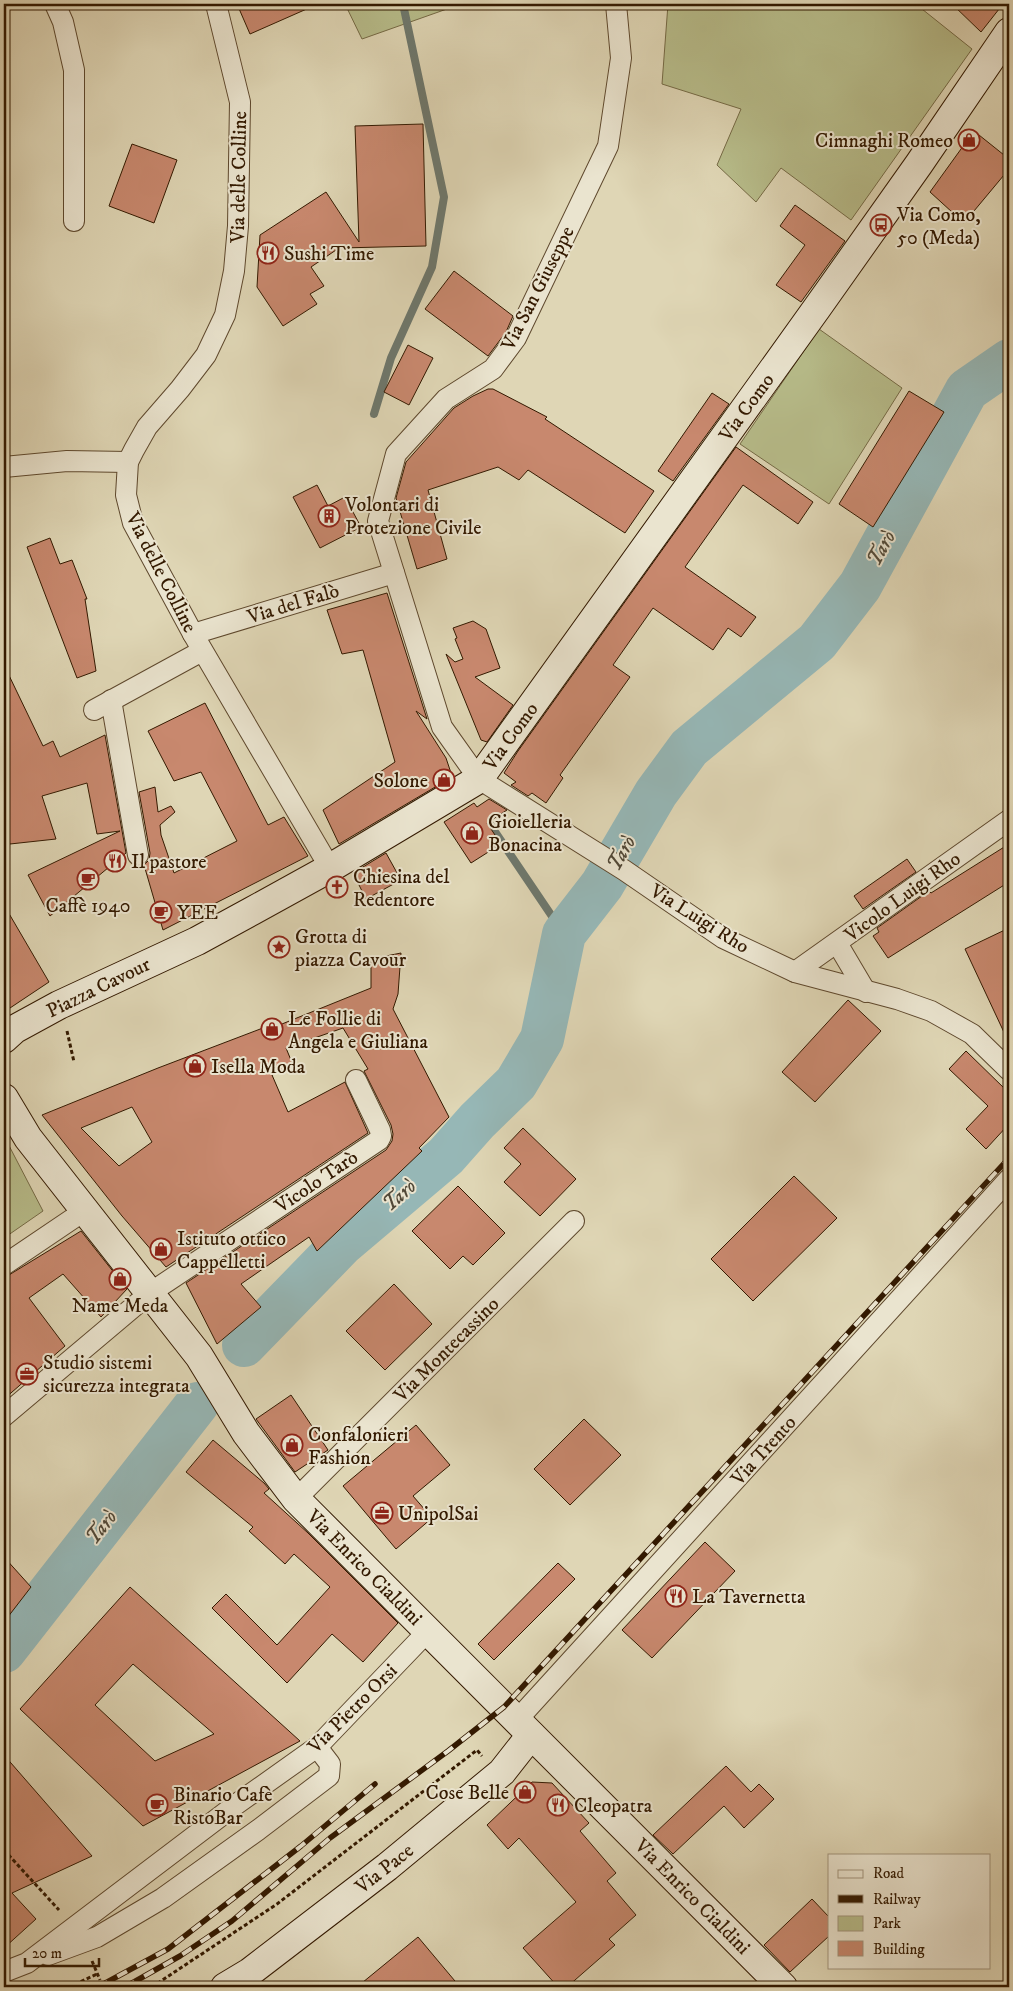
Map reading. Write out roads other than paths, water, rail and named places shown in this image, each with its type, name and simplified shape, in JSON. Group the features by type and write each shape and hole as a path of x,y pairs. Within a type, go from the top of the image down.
{"street":[{"path":"55,4 63,22 74,70 74,221"},
{"name":"Via delle Colline","path":"216,4 240,102 238,226 234,271 225,315 206,355 180,390 147,427 128,462 126,495 133,523 198,642 330,868"},
{"name":"Via San Giuseppe","path":"479,779 442,727 378,521 396,454 446,399 492,369 516,338 608,146 621,58 616,4"},
{"name":"Via Como","path":"479,779 902,188 1009,32"},
{"path":"4,467 67,461 128,462"},
{"name":"Via del Falò","path":"138,855 102,705 198,642 394,573"},
{"name":"Via Luigi Rho","path":"479,779 624,870 723,938 795,972 897,1000 937,1014 972,1034 1009,1070"},
{"name":"Piazza Cavour","path":"4,1039 15,1028 59,1005 197,941 330,868 479,779"},
{"name":"Vicolo Luigi Rho","path":"795,972 1009,820"},
{"path":"837,943 866,992"},
{"name":"Vicolo Tarò","path":"150,1294 379,1140 381,1136 380,1130 356,1080"},
{"name":"Via Enrico Cialdini","path":"4,1098 28,1138 199,1356 246,1433 296,1499 429,1630 524,1728 783,1987"},
{"name":"Via Trento","path":"524,1728 1009,1179"},
{"path":"4,1265 84,1211"},
{"name":"Via Montecassino","path":"296,1499 574,1221"},
{"path":"4,1416 150,1294"},
{"name":"Via Pietro Orsi","path":"4,1972 28,1963 231,1809 317,1747 429,1630"},
{"name":"Via Pace","path":"224,1987 250,1972 376,1876 502,1772 524,1728"},
{"path":"28,1963 97,1937 163,1898 258,1830 328,1776 330,1764 317,1747"}],"waterway":[{"path":"374,414 391,358 432,267 444,197 403,4"},
{"name":"Tarò","path":"244,1345 342,1244 446,1156 477,1121 516,1083 542,1039 564,934 602,885 656,793 689,748 817,642 860,586 967,390 1009,361"},
{"path":"483,814 564,934"},
{"name":"Tarò","path":"4,1651 197,1404"}],"railway":[{"path":"125,1987 180,1956 232,1921 330,1838 504,1707 1009,1158"},
{"path":"98,1987 168,1949 301,1846 375,1784"}],"place":[{"name":"Cimnaghi Romeo","path":"969,140"},
{"name":"Via Como, 50 (Meda)","path":"881,225"},
{"name":"Sushi Time","path":"268,253"},
{"name":"Volontari di Protezione Civile","path":"329,516"},
{"name":"Solone","path":"444,780"},
{"name":"Gioielleria Bonacina","path":"472,833"},
{"name":"Il pastore","path":"115,861"},
{"name":"Caffè 1940","path":"88,879"},
{"name":"Chiesina del Redentore","path":"337,887"},
{"name":"YEE","path":"161,912"},
{"name":"Grotta di piazza Cavour","path":"279,947"},
{"name":"Le Follie di Angela e Giuliana","path":"272,1029"},
{"name":"Isella Moda","path":"195,1066"},
{"name":"Istituto ottico Cappelletti","path":"161,1249"},
{"name":"Name Meda","path":"120,1279"},
{"name":"Studio sistemi sicurezza integrata","path":"27,1374"},
{"name":"Confalonieri Fashion","path":"292,1445"},
{"name":"UnipolSai","path":"382,1513"},
{"name":"La Tavernetta","path":"676,1596"},
{"name":"Cose Belle","path":"525,1792"},
{"name":"Binario Cafè RistoBar","path":"157,1805"},
{"name":"Cleopatra","path":"558,1805"}]}
